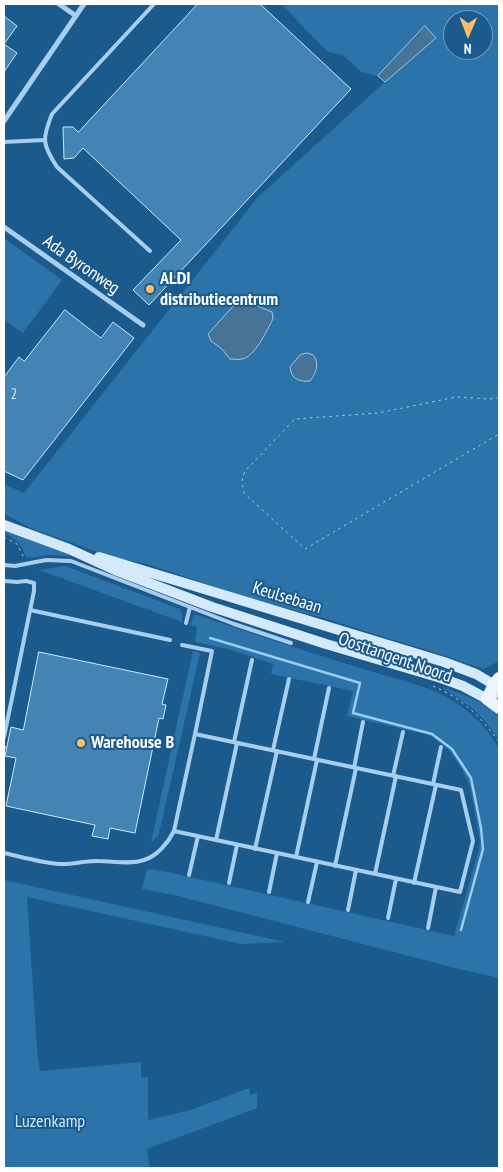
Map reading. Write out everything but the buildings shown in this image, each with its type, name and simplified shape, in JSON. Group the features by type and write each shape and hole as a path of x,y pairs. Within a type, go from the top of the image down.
{"main road":[{"name":"Keulsebaan","path":"4,520 29,534"},
{"name":"Keulsebaan","path":"4,525 69,549 444,662 468,670 498,685"},
{"name":"Keulsebaan","path":"69,549 115,570 212,607 326,644 441,678 463,686 487,699"},
{"path":"498,685 487,699 499,708"}],"street":[{"path":"59,4 76,16"},
{"path":"4,121 84,4"},
{"name":"Ada Byronweg","path":"4,227 143,325"}],"lane":[{"path":"150,251 57,167 49,154 44,140 52,114 154,4"},
{"path":"4,142 44,140"},
{"path":"4,565 14,566 46,560 71,561 234,624 291,643"},
{"path":"4,581 34,583 34,591 4,737"},
{"path":"186,623 190,607"},
{"path":"30,610 170,640"},
{"path":"4,853 60,864 74,864 94,860 131,862 146,860 158,852 170,838 174,831 212,651 182,645"},
{"path":"216,840 252,660"},
{"path":"256,849 289,680"},
{"path":"296,857 329,688"},
{"path":"335,866 363,722"},
{"path":"375,874 403,732"},
{"path":"174,831 460,892 473,841 461,790 194,734"},
{"path":"414,883 441,747"},
{"path":"189,875 198,836"},
{"path":"229,883 237,845"},
{"path":"269,892 277,854"},
{"path":"308,902 317,862"},
{"path":"348,910 356,870"},
{"path":"388,918 396,879"},
{"path":"428,928 436,887"}],"path":[{"path":"499,398 456,397 378,412 295,419 245,472 242,481 244,493 305,549 499,434"},
{"path":"4,537 17,544 26,564"},
{"name":"Oosttangent Noord","path":"426,684 450,694 466,705 482,720 499,742"}],"green space":[{"path":"281,4 499,4 499,661 484,669 327,619 245,597 147,564 112,557 33,529 4,514 4,484 24,493 258,197 436,38 425,26 378,76 361,72 343,55 328,52"},
{"path":"4,238 62,280 23,333 4,320"},
{"path":"4,529 72,556 47,555 26,557 20,545 12,537 4,533"},
{"path":"65,566 180,609 182,622 39,570"},
{"path":"194,614 431,690 460,705 485,728 499,749 499,978 174,895 142,889 147,869 163,871 454,936 479,849 480,841 470,787 462,769 448,749 429,735 347,716 353,691 271,674 273,664 232,650 195,642 197,627 190,625"},
{"path":"193,651 200,653 161,825 158,836 151,842"},
{"path":"442,687 472,699 493,711 499,717 499,740 486,722 472,708"},
{"name":"Luzenkamp","path":"4,880 285,942 241,944 27,897 40,1071 141,1062 141,1077 148,1077 148,1120 191,1110 249,1088 250,1095 257,1093 257,1108 147,1149 150,1168 4,1168"}],"shaded area":[{"path":"425,26 436,38 385,82 378,76"},
{"path":"245,301 272,312 273,319 256,348 247,357 230,359 222,349 211,341 208,334 236,303"},
{"path":"307,353 315,358 316,368 310,381 302,381 294,377 290,367 300,355"}],"waterway":[{"path":"210,638 360,683 353,713 432,734 452,749 471,778 481,828 483,849 461,930"}],"place":[{"name":"ALDI distributiecentrum","path":"150,289"},
{"name":"Warehouse B","path":"81,743"}]}
